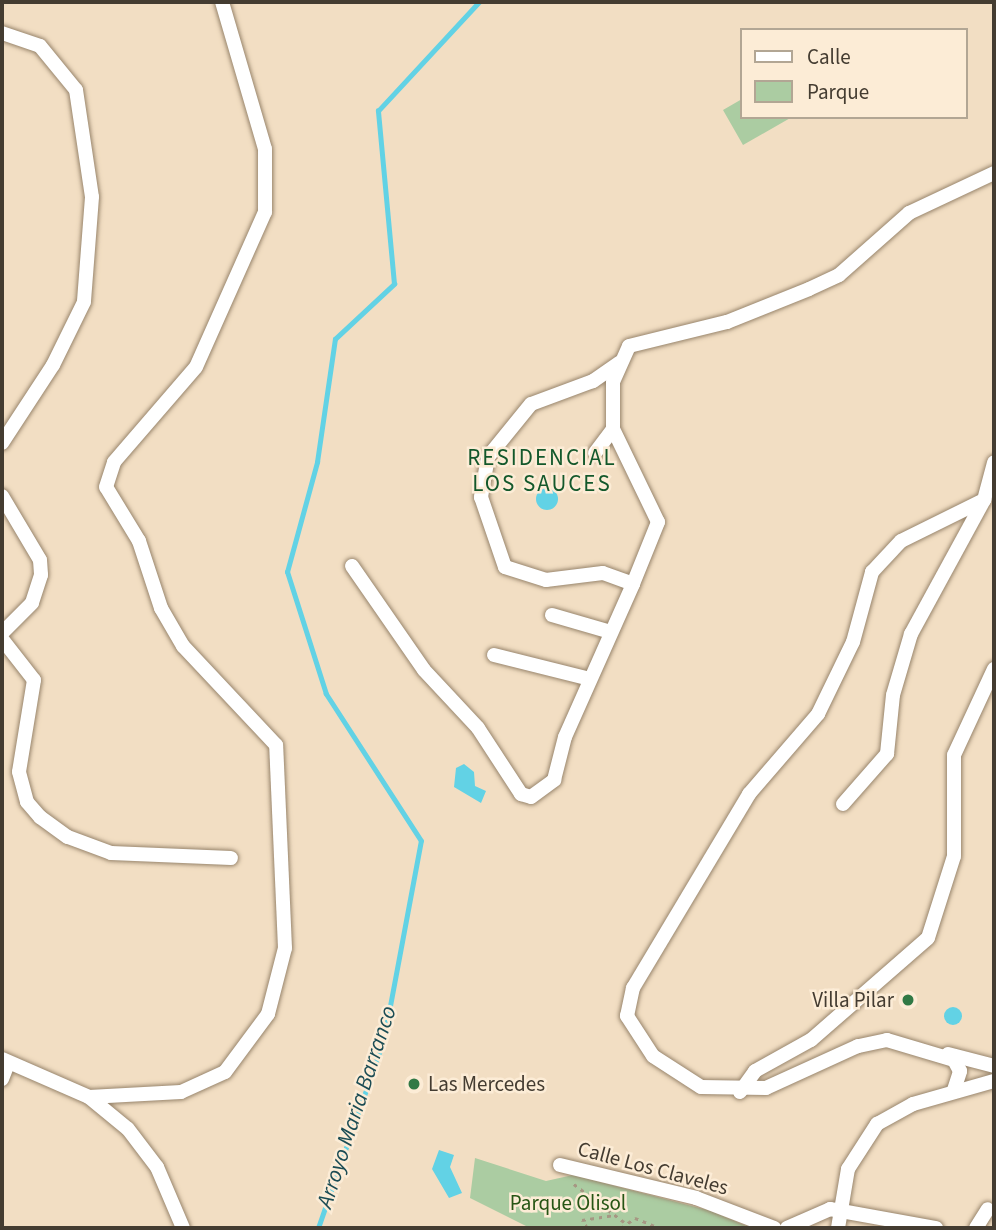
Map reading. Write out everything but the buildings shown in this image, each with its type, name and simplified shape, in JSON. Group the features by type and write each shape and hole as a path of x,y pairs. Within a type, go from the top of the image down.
{"street":[{"path":"89,1097 181,1092 225,1072 268,1014 285,948 276,745 183,646 161,608 139,541 106,487 114,461 196,367 265,212 265,149 222,2"},
{"path":"2,33 40,46 76,90 85,121 92,197 83,302 53,365 2,443"},
{"path":"633,584 603,573 546,580 505,567 481,497 488,457 515,417 619,363 642,339 727,322 839,275 909,213 994,173"},
{"path":"352,566 521,794 546,792 554,780 590,679 658,522 613,429 610,408 619,363"},
{"path":"595,453 613,429"},
{"path":"843,804 887,754 893,695 911,634 984,500 994,462"},
{"path":"984,500 901,541 872,572 853,642 818,714 749,794 634,988 629,1026 653,1056 701,1087 740,1092 766,1088 878,1042 943,1053 994,1066"},
{"path":"2,504 40,561 41,575 32,603 2,633"},
{"path":"552,615 611,632"},
{"path":"2,639 34,680 19,772 27,802 40,817 68,837 111,853 231,858"},
{"path":"494,655 590,679"},
{"path":"740,1092 764,1064 811,1040 928,938 954,856 954,755 994,669"},
{"path":"943,1053 960,1071 954,1090"},
{"path":"2,1079 5,1061 89,1097 128,1129 157,1167 183,1228"},
{"path":"838,1228 839,1210 854,1153 877,1124 954,1090 994,1081"},
{"name":"Calle Los Claveles","path":"562,1171 696,1198 774,1228"},
{"path":"976,1228 988,1209"},
{"path":"787,1228 839,1210 936,1228"}],"path":[{"path":"562,1171 624,1222"},
{"path":"587,1228 582,1220 614,1215"},
{"path":"621,1228 624,1222 635,1218 660,1228"}],"green space":[{"path":"740,100 740,119 788,119 743,145 723,110"},
{"name":"Parque Olisol","path":"475,1158 546,1181 573,1175 711,1211 751,1228 530,1228 470,1198"}],"water":[{"path":"547,488 555,491 558,499 555,507 547,510 539,507 536,499 539,491"},
{"path":"464,764 474,772 475,786 486,791 481,803 454,787 456,768"},
{"path":"953,1007 959,1010 962,1016 959,1022 953,1025 947,1022 944,1016 947,1010"},
{"path":"439,1150 454,1155 450,1167 462,1193 449,1198 432,1169"}],"waterway":[{"name":"Arroyo Maria Barranco","path":"318,1228 384,1038 421,841 326,694 287,572 317,462 335,339 394,284 378,111 479,2"}],"place":[{"name":"Villa Pilar","path":"908,1000"},
{"name":"Las Mercedes","path":"414,1084"}],"district":[{"name":"RESIDENCIAL LOS SAUCES","path":"542,471"}]}
